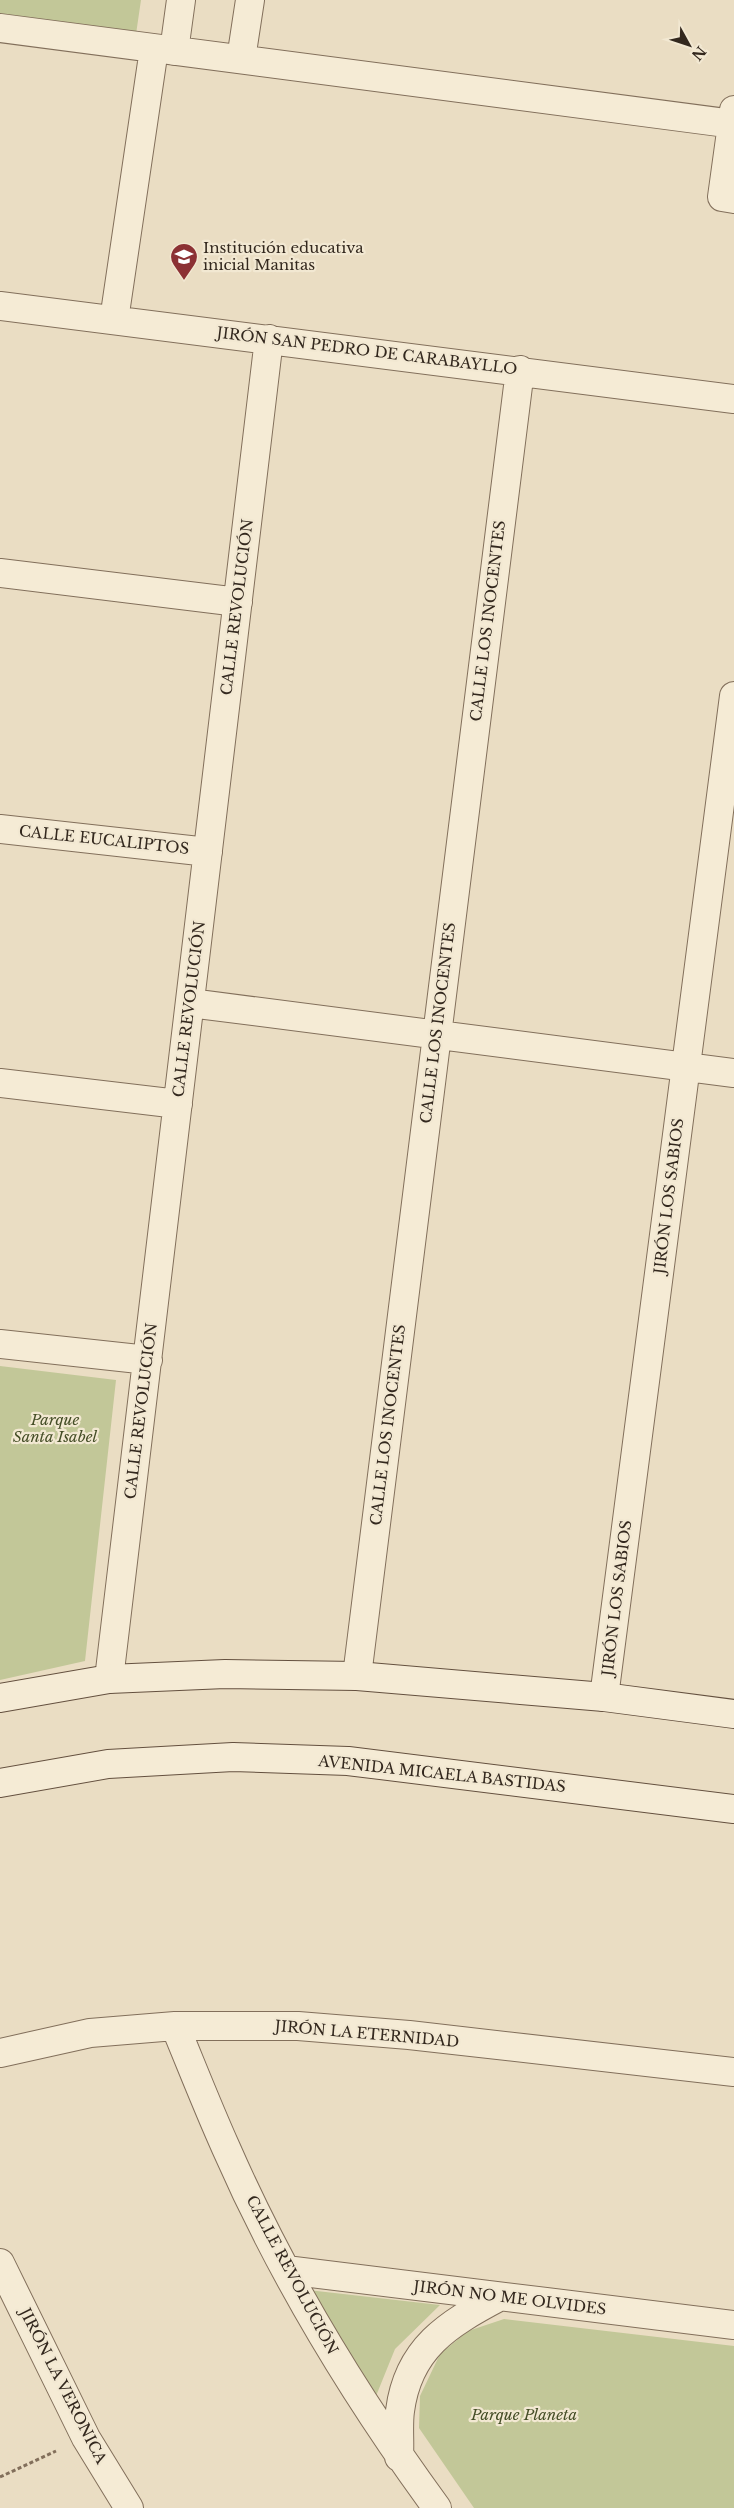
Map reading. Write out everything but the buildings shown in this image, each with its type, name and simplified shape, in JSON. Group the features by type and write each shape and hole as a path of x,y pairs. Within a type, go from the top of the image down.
{"street":[{"path":"114,320 164,50 181,0"},
{"path":"241,59 250,0"},
{"path":"0,28 164,50 733,119 722,197 734,199"},
{"name":"JIRÓN SAN PEDRO DE CARABAYLLO","path":"0,306 520,370 734,399"},
{"name":"CALLE REVOLUCIÓN","path":"109,1678 269,339"},
{"name":"CALLE LOS INOCENTES","path":"357,1676 520,370"},
{"path":"0,573 238,602"},
{"name":"JIRÓN LOS SABIOS","path":"604,1697 734,696"},
{"name":"CALLE EUCALIPTOS","path":"0,829 208,852"},
{"path":"190,1003 734,1073"},
{"path":"0,1084 178,1104"},
{"path":"0,1344 148,1360"},
{"path":"0,1698 109,1678 225,1674 357,1676 604,1697 734,1714"},
{"name":"AVENIDA MICAELA BASTIDAS","path":"0,1783 108,1764 233,1757 348,1761 734,1809"},
{"name":"CALLE REVOLUCIÓN","path":"175,2026 227,2150 286,2270 340,2366 400,2457 437,2508"},
{"name":"JIRÓN LA ETERNIDAD","path":"0,2053 90,2033 175,2026 298,2026 409,2035 734,2072"},
{"name":"JIRÓN LA VERONICA","path":"0,2263 86,2438 129,2508"},
{"name":"JIRÓN NO ME OLVIDES","path":"286,2270 734,2325"},
{"path":"400,2457 400,2411 410,2372 426,2346 457,2319 499,2297"}],"path":[{"path":"0,2477 86,2438"}],"green space":[{"path":"0,0 141,0 135,41 0,23"},
{"name":"Parque Santa Isabel","path":"0,1366 116,1380 85,1661 0,1680"},
{"path":"308,2290 440,2305 395,2349 376,2396"},
{"name":"Parque Planeta","path":"504,2319 734,2346 734,2508 474,2508 419,2428 420,2396 440,2354 468,2331"}],"place":[{"name":"Institución educativa inicial Manitas","path":"184,281"}]}
